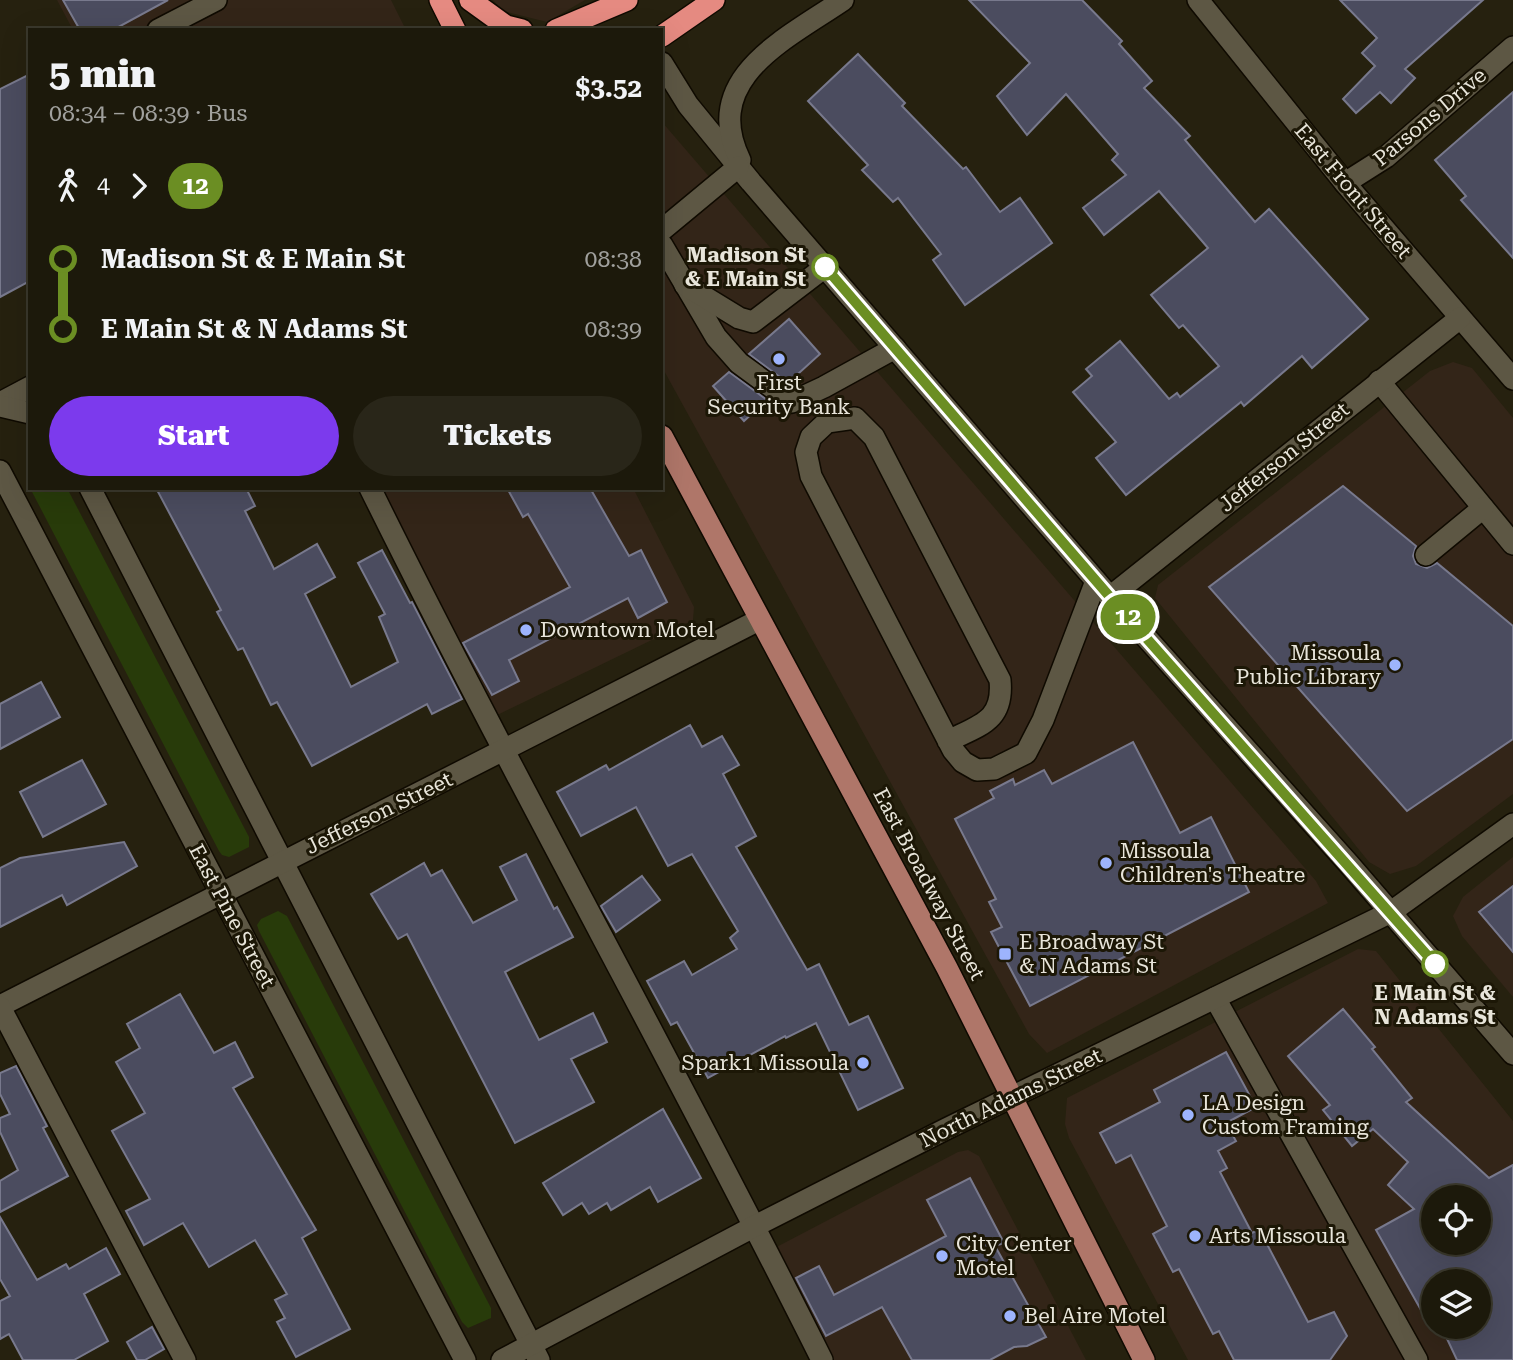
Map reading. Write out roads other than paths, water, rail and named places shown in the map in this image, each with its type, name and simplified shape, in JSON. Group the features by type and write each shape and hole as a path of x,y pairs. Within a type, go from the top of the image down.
{"highway":[{"path":"440,0 454,28"},
{"path":"470,0 506,26 514,28"},
{"path":"561,28 627,0"},
{"path":"663,35 714,0"}],"main road":[{"name":"East Broadway Street","path":"663,438 947,968 1144,1360"}],"street":[{"path":"162,28 216,0"},
{"path":"745,175 729,129 730,107 738,85 764,55 843,0"},
{"name":"East Front Street","path":"1198,0 1345,183 1513,379"},
{"name":"Parsons Drive","path":"1345,183 1386,156 1513,47"},
{"path":"663,65 688,105 745,175 1103,589 1391,912 1513,1054"},
{"path":"663,229 745,175"},
{"path":"663,247 716,337 739,363 792,402 895,348"},
{"path":"683,284 739,318 753,323 825,267"},
{"name":"Jefferson Street","path":"1103,589 1460,318"},
{"path":"1379,381 1513,544"},
{"path":"0,405 28,388"},
{"path":"0,405 28,412"},
{"path":"948,741 991,719 1002,698 1000,680 874,437 855,418 827,422 811,437 806,453 811,476 948,741 963,762 977,769 995,769 1026,753 1103,589"},
{"name":"East Pine Street","path":"0,471 466,1360"},
{"path":"91,490 535,1352"},
{"path":"371,490 447,643 755,1226 822,1360"},
{"path":"1426,555 1483,508"},
{"name":"Jefferson Street","path":"0,1006 759,620"},
{"name":"North Adams Street","path":"502,1360 535,1352 755,1226 1013,1096 1391,912 1513,824"},
{"path":"1215,998 1417,1360"},
{"path":"0,1006 185,1360"}],"place":[{"name":"Madison St & E Main St","path":"825,267"},
{"name":"First Security Bank","path":"779,359"},
{"name":"Downtown Motel","path":"526,630"},
{"name":"Missoula Public Library","path":"1395,665"},
{"name":"Missoula Children's Theatre","path":"1106,863"},
{"name":"E Broadway St & N Adams St","path":"1005,954"},
{"name":"E Main St & N Adams St","path":"1435,964"},
{"name":"Spark1 Missoula","path":"863,1063"},
{"name":"LA Design Custom Framing","path":"1188,1115"},
{"name":"Arts Missoula","path":"1195,1236"},
{"name":"City Center Motel","path":"942,1256"},
{"name":"Bel Aire Motel","path":"1010,1316"}]}
